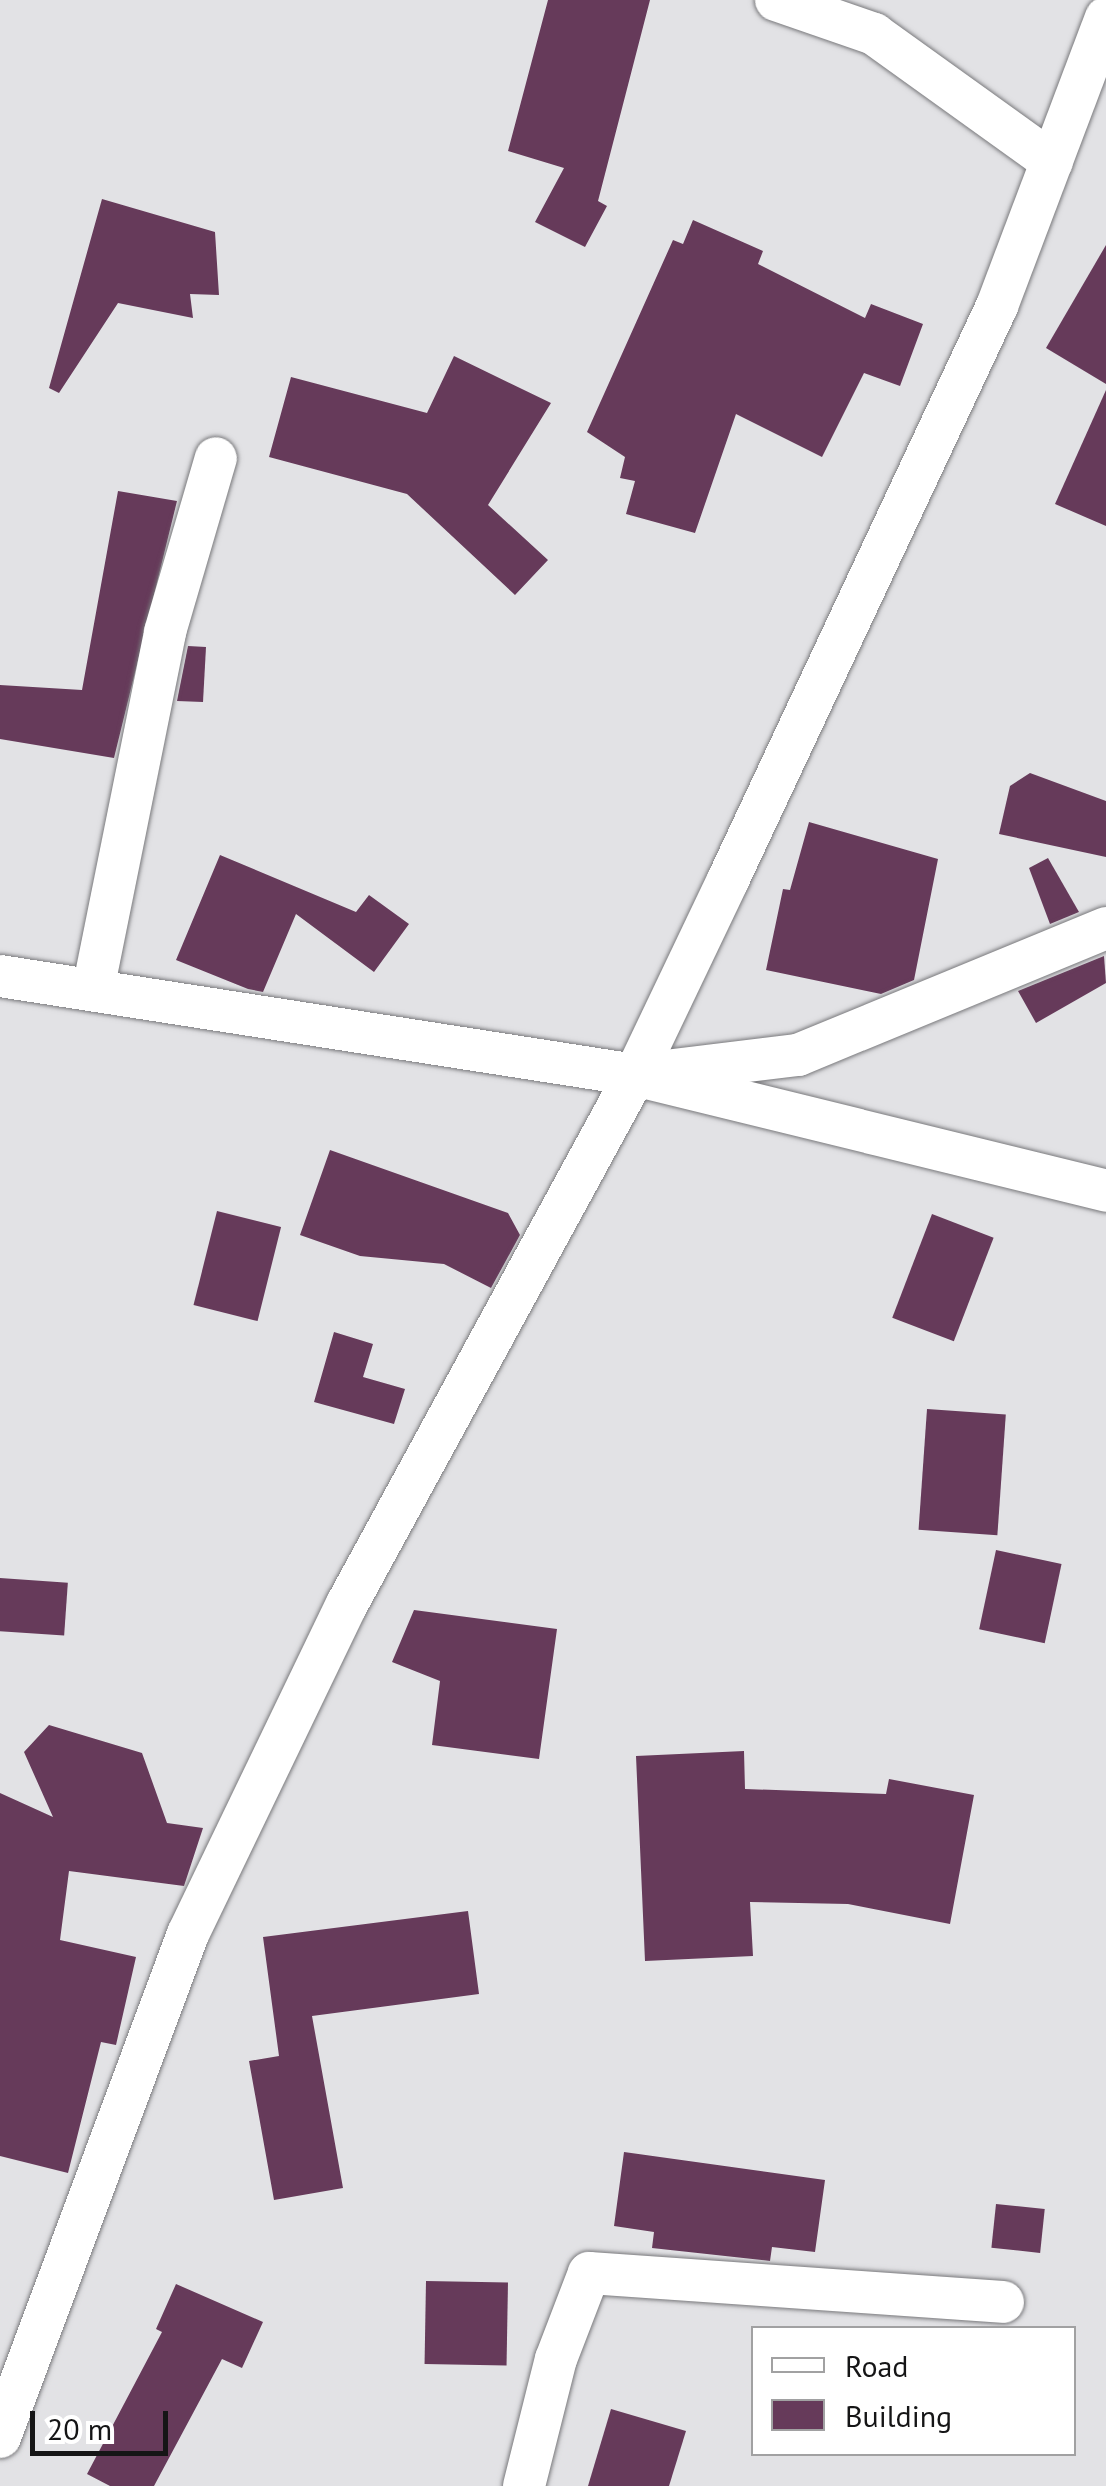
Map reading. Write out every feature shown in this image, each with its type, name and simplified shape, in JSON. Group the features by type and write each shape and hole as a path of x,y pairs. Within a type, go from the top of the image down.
{"street":[{"path":"776,0 874,34 1052,162"},
{"path":"0,2436 188,1934 347,1604 634,1074 997,306 1106,18"},
{"path":"93,990 165,632 216,458"},
{"path":"634,1074 798,1056 1106,928"},
{"path":"0,976 634,1074 1106,1191"},
{"path":"524,2486 556,2358 589,2273 1003,2302"}],"building":[{"path":"548,0 650,0 598,201 607,206 585,247 535,222 564,168 508,151"},
{"path":"102,199 215,232 219,295 190,294 193,318 118,303 59,393 49,388"},
{"path":"693,220 763,251 758,264 865,318 871,304 923,324 900,386 864,373 822,457 736,414 695,533 626,514 635,481 620,478 625,457 587,432 673,240 683,244"},
{"path":"1106,245 1106,384 1046,348"},
{"path":"454,356 551,403 488,505 548,560 515,595 407,494 269,457 291,377 427,413"},
{"path":"1106,390 1106,526 1055,504"},
{"path":"118,491 177,501 114,758 0,739 0,685 82,690"},
{"path":"188,646 206,647 203,702 177,701"},
{"path":"1030,773 1106,801 1106,857 999,834 1010,786"},
{"path":"809,822 938,859 914,980 881,994 766,970 783,889 790,890"},
{"path":"220,855 356,912 369,895 409,924 374,972 296,914 263,992 248,989 176,960"},
{"path":"1048,858 1079,912 1050,924 1029,868"},
{"path":"1104,956 1106,983 1036,1023 1018,991"},
{"path":"330,1150 508,1213 520,1235 491,1288 444,1264 360,1256 300,1235"},
{"path":"217,1211 281,1227 258,1321 194,1305"},
{"path":"932,1214 994,1238 954,1341 892,1318"},
{"path":"334,1332 373,1344 363,1377 405,1389 394,1424 314,1402"},
{"path":"927,1409 1006,1415 997,1535 919,1530"},
{"path":"996,1550 1062,1564 1045,1643 979,1629"},
{"path":"0,1578 68,1583 64,1636 0,1631"},
{"path":"414,1610 557,1629 539,1759 432,1745 440,1681 392,1662"},
{"path":"49,1725 142,1753 167,1823 203,1828 184,1886 69,1871 60,1940 136,1957 116,2045 101,2042 68,2173 0,2156 0,1793 53,1817 24,1752"},
{"path":"744,1751 745,1789 886,1794 889,1779 974,1795 950,1924 848,1904 750,1902 753,1956 645,1961 636,1756"},
{"path":"468,1911 479,1994 312,2016 343,2188 274,2200 249,2061 279,2056 263,1937"},
{"path":"624,2152 825,2180 815,2252 772,2247 770,2261 652,2248 654,2232 614,2226"},
{"path":"996,2204 1045,2209 1040,2253 991,2248"},
{"path":"426,2281 508,2282 507,2365 425,2364"},
{"path":"176,2284 263,2322 242,2368 222,2359 154,2486 110,2486 87,2474 162,2332 156,2329"},
{"path":"611,2409 686,2431 669,2486 588,2486"}]}
